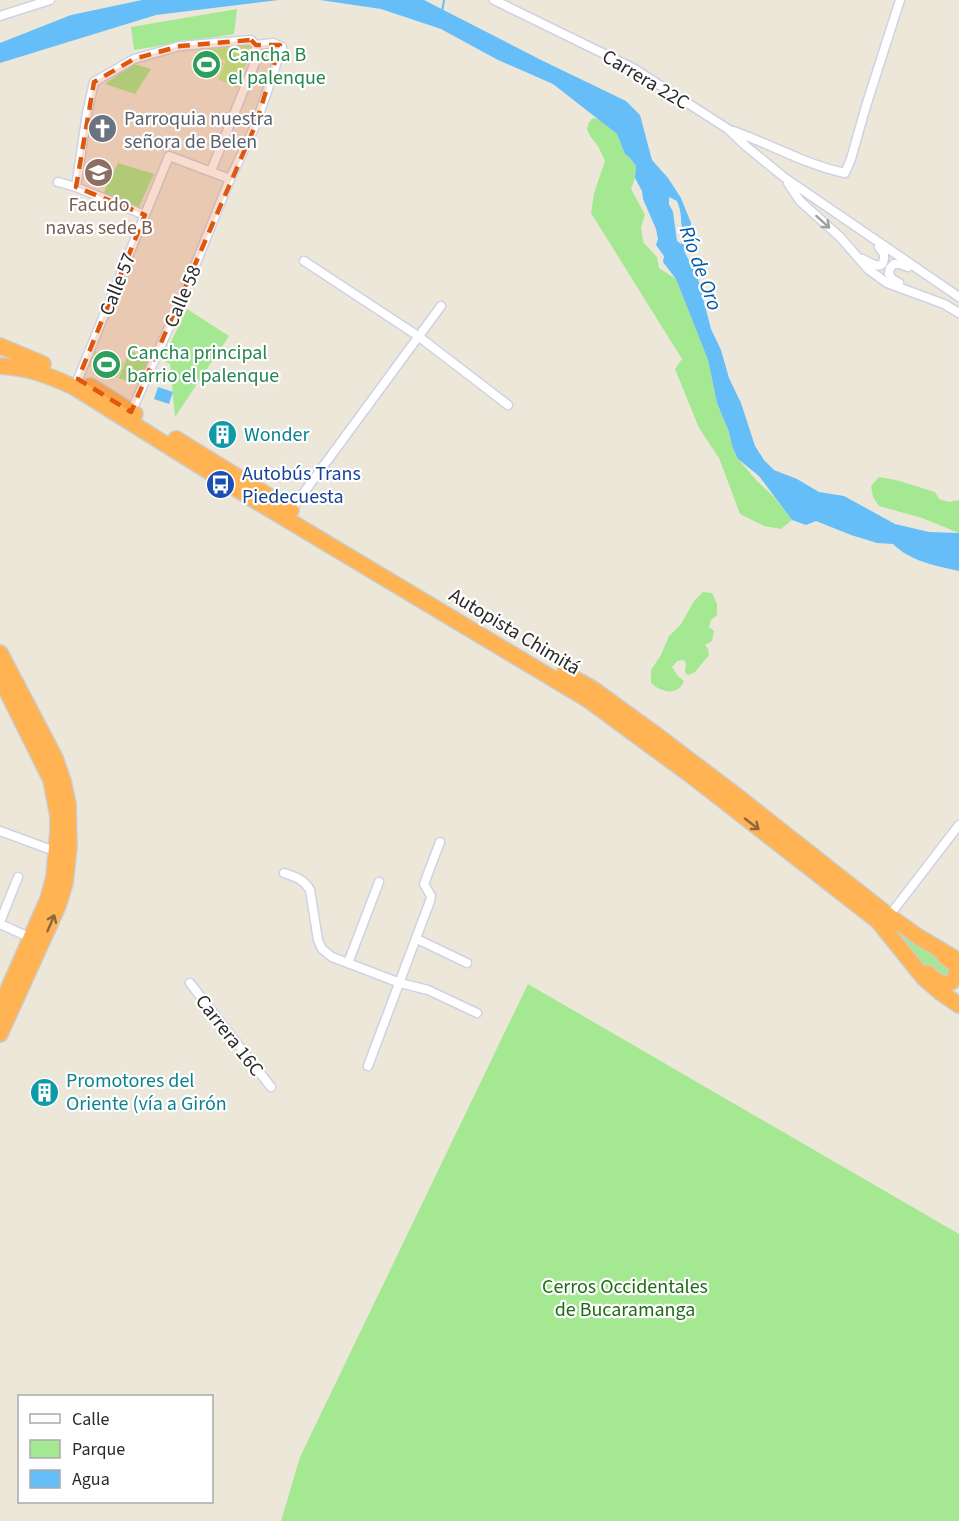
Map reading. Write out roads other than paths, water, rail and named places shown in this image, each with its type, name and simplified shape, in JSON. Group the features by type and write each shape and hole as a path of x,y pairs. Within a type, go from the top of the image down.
{"highway":[{"path":"0,346 36,367"},
{"name":"Autopista Chimitá","path":"0,358 12,358 78,379 291,510 593,689 738,797 889,916 959,961"},
{"name":"Autopista Chimitá","path":"0,366 36,367 42,373 74,387 237,489 587,699 692,776 878,921 931,985 959,1005"},
{"path":"0,375 36,367"},
{"path":"0,654 55,758 68,804 69,847 65,883 58,906 0,1034"},
{"path":"0,676 51,780 58,816 54,877 48,899 0,1008"},
{"path":"904,955 941,983 947,983 955,978 957,969 953,962 925,944 917,936"}],"street":[{"path":"0,16 50,0"},
{"name":"Carrera 22C","path":"494,0 633,68 728,129 785,178 959,297"},
{"path":"728,129 825,169 845,173 900,0"},
{"path":"76,187 94,82 134,59 180,46 254,43 258,55 211,171 230,178"},
{"name":"Calle 58","path":"131,411 179,305 230,178 256,124 282,47 273,43 254,43"},
{"name":"Calle 57","path":"78,379 169,156 211,171"},
{"name":"Carrera 22C","path":"785,178 800,201 840,237 868,269 887,283 944,304 959,313"},
{"path":"58,182 145,215"},
{"path":"853,251 873,266 882,264 884,254 868,236"},
{"path":"304,261 418,336 508,405"},
{"path":"914,292 891,279 888,274 890,268 894,264 900,264 922,273"},
{"path":"291,510 441,306"},
{"path":"889,916 959,825"},
{"path":"0,831 57,852"},
{"path":"368,1065 430,902 431,896 424,884 440,842"},
{"path":"284,873 306,883 310,890 318,940 322,949 332,957 400,983 428,990 477,1013"},
{"path":"18,877 0,923 32,938"},
{"path":"348,963 379,882"},
{"path":"417,939 467,963"},
{"name":"Carrera 16C","path":"190,983 271,1087"}],"water":[{"path":"142,0 279,0 156,15 0,63 0,43 71,15"},
{"path":"320,0 424,0 626,101 640,115 652,160 681,198 691,223 691,238 684,251 697,275 711,329 741,403 755,446 764,460 774,470 797,479 819,492 844,496 895,524 929,532 959,533 959,571 915,559 893,544 877,543 816,521 806,525 792,520 759,476 738,459 732,446 717,403 708,360 676,279 663,262 664,256 656,245 658,239 656,229 635,178 636,166 625,154 617,134 553,84 498,60 441,29 381,9","holes":["669,197 677,201 683,232 681,244 677,241"]},
{"path":"158,387 173,392 169,404 154,399"}],"waterway":[{"path":"442,12 444,0"}],"place":[{"name":"Cancha B el palenque","path":"207,65"},
{"name":"Parroquia nuestra señora de Belen","path":"103,129"},
{"name":"Facudo navas sede B","path":"99,173"},
{"name":"Cancha principal barrio el palenque","path":"106,364"},
{"name":"Wonder","path":"223,434"},
{"name":"Autobús Trans Piedecuesta","path":"221,485"},
{"name":"Promotores del Oriente (vía a Girón","path":"45,1092"}],"water label":[{"name":"Río de Oro","path":"701,268"}],"park label":[{"name":"Cerros Occidentales de Bucaramanga","path":"625,1298"}]}
